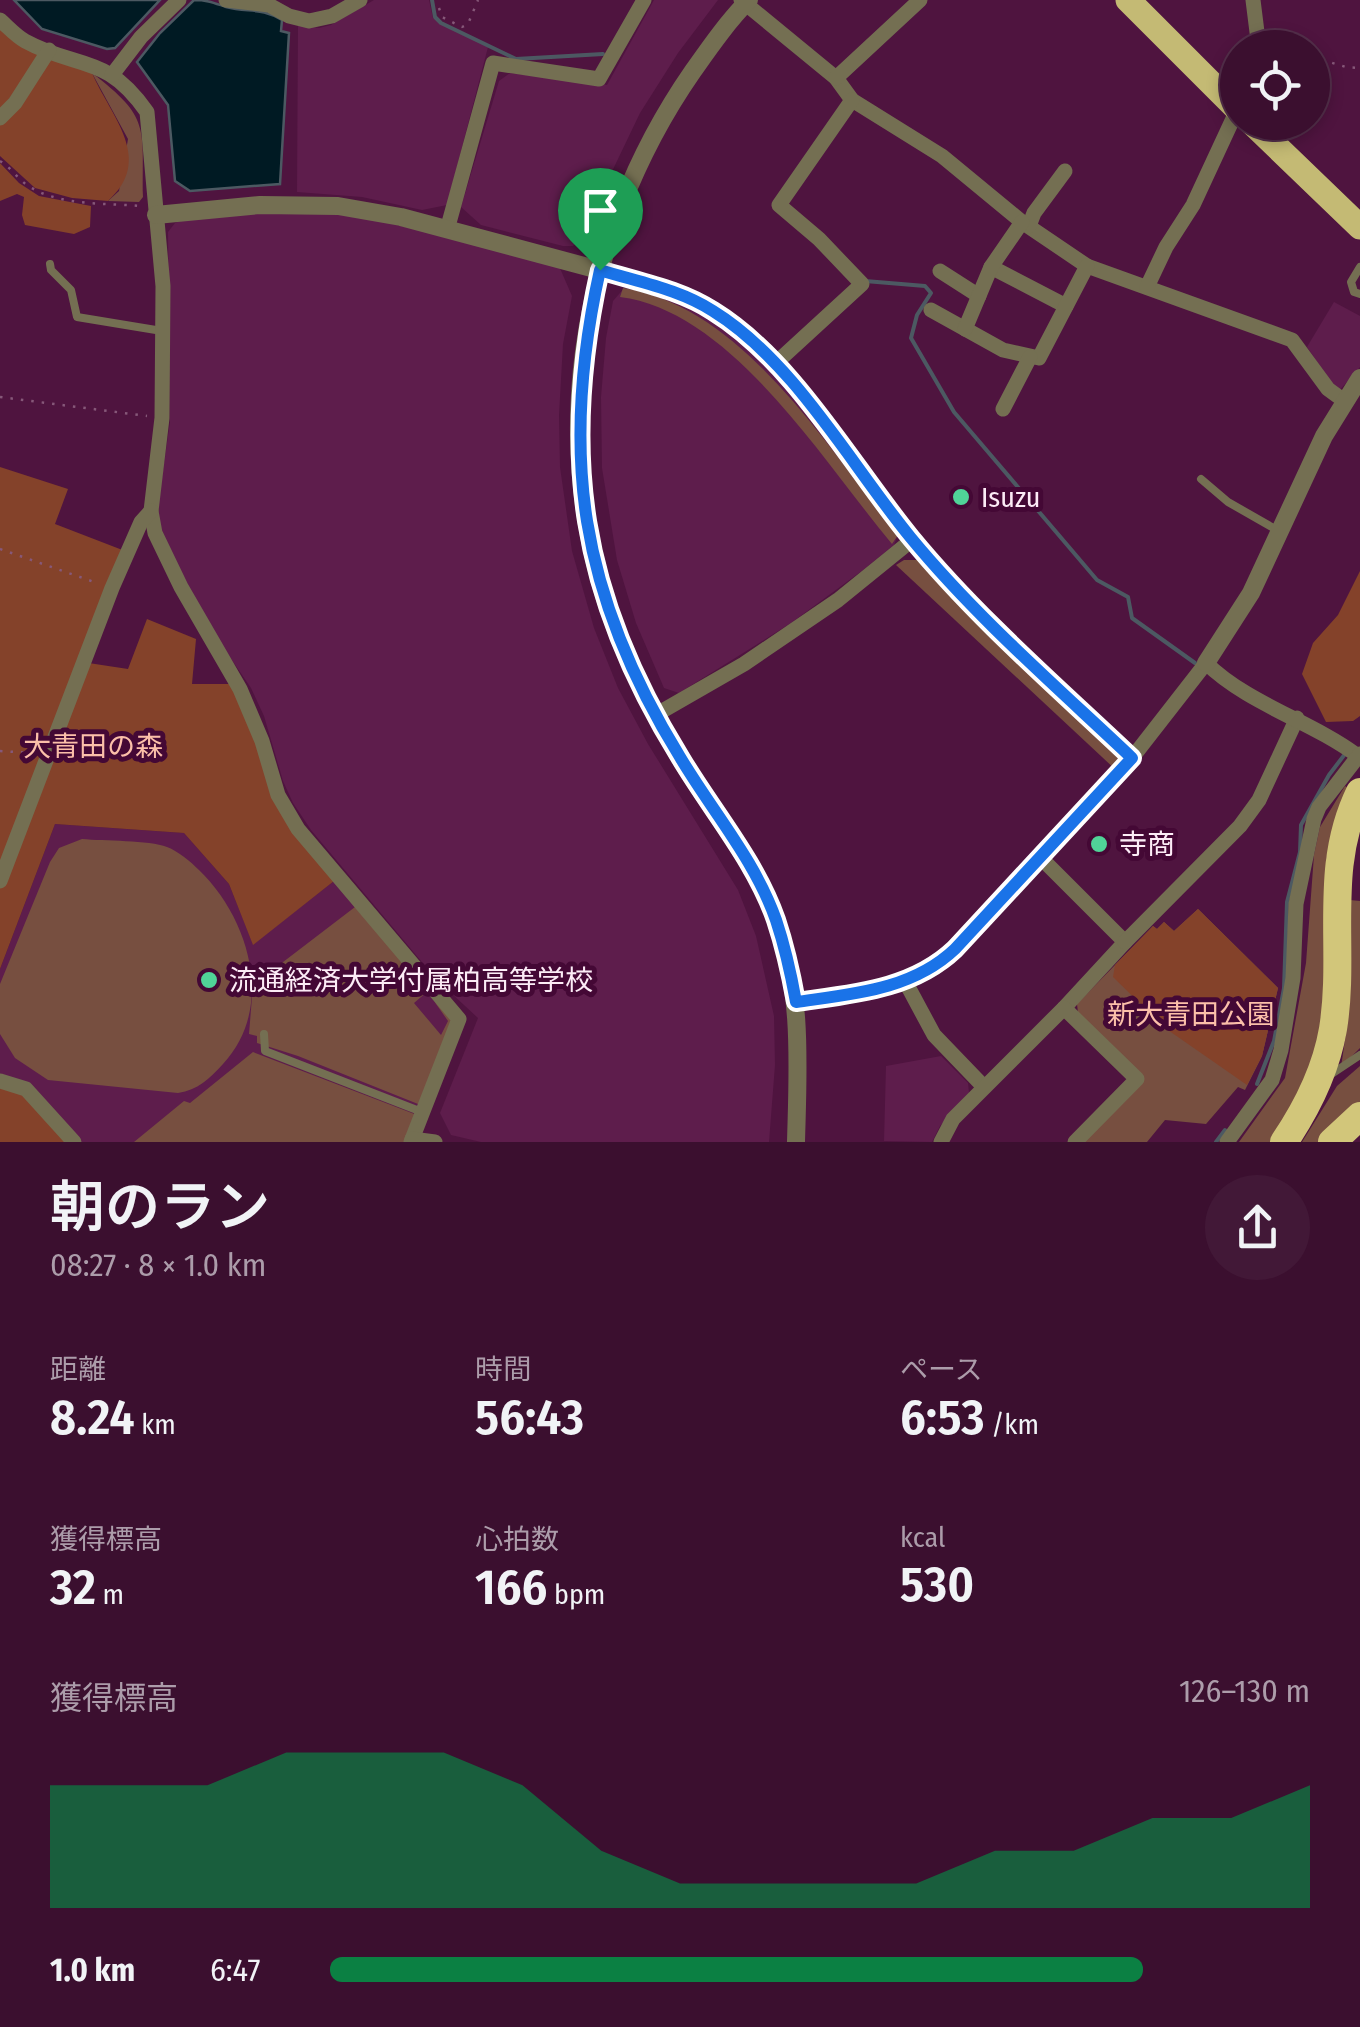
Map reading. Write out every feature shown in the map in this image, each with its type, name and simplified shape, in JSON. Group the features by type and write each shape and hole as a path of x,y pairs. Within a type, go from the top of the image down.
{"highway":[{"path":"1128,0 1220,92"},
{"path":"1152,0 1220,70"},
{"path":"1270,140 1360,226"},
{"path":"1292,140 1360,204"},
{"path":"1284,1142 1300,1119 1333,1030 1336,870 1344,832 1360,792"},
{"path":"1332,1142 1360,1116"}],"street":[{"path":"112,75 141,36 178,0"},
{"path":"226,0 271,2 289,16 310,20 332,16 360,0"},
{"path":"447,230 493,63 600,79 644,0"},
{"path":"836,78 920,0"},
{"path":"1254,0 1257,30"},
{"path":"796,1142 800,1058 796,1002 784,950 765,894 679,756 623,647 605,601 582,489 582,362 600,270 621,202 662,120 708,50 745,2 836,78 852,100 942,156 1026,224 1087,266 1292,340 1328,390 1355,388"},
{"path":"0,20 23,40 94,64 112,75 132,91 147,112 163,286 162,418 150,511 160,548 240,690 262,741 278,795 298,830 458,1019 412,1140 435,1142"},
{"path":"0,118 49,50"},
{"path":"776,362 862,284 779,205 852,100"},
{"path":"1148,288 1166,247 1194,205 1223,140"},
{"path":"964,329 991,267 1065,171"},
{"path":"156,211 260,205 338,206 600,270 673,291 712,310 776,362 912,540 986,619 1132,758"},
{"path":"931,310 1002,350 1039,358 1087,266"},
{"path":"991,267 1066,306"},
{"path":"940,271 979,296"},
{"path":"1003,409 1030,358"},
{"path":"796,1002 905,981 946,958 1132,758 1206,663 1251,593 1324,436 1355,388"},
{"path":"0,880 112,588 140,522 150,511"},
{"path":"656,714 744,664 838,600 912,540"},
{"path":"1206,663 1245,690 1359,755 1314,819 1296,904 1292,988 1276,1070 1261,1098 1227,1142"},
{"path":"941,1142 953,1119 1240,826 1258,800 1297,718"},
{"path":"1039,856 1126,942"},
{"path":"905,981 934,1035 984,1087"},
{"path":"1064,1008 1137,1079 1075,1142"},
{"path":"0,1081 26,1088 74,1142"}],"lane":[{"path":"50,264 51,270 72,290 77,316 162,331"},
{"path":"1360,267 1351,282 1354,292 1360,294"},
{"path":"1201,479 1228,502 1281,532"},
{"path":"264,1034 265,1051 423,1112"},
{"path":"1320,1073 1332,1076 1360,1055"}],"path":[{"path":"439,8 442,17 462,26 468,24 478,0"},
{"path":"1330,62 1360,68"},
{"path":"0,160 24,184 39,192 156,211"},
{"path":"0,397 162,418"},
{"path":"0,550 112,588"},
{"path":"0,751 50,754"}],"shaded area":[{"path":"374,0 429,0 433,18 488,47 447,205 422,210 362,197 297,192 298,25 331,25"},
{"path":"654,0 718,0 640,113 589,230 573,246 563,246 481,225 461,207 499,81 510,73 607,85"},
{"path":"261,213 327,213 378,220 559,266 572,296 563,344 559,415 560,467 572,551 594,628 618,688 738,890 756,936 774,1016 769,1142 481,1142 451,1135 440,1113 478,1018 437,980 311,830 293,803 251,688 176,566 159,519 170,422 168,232 183,220"},
{"path":"626,286 683,302 758,353 898,530 894,545 863,570 791,623 679,693 664,688 636,623 617,560 602,468 601,397 606,338 613,301"},
{"path":"1334,302 1360,316 1360,367 1338,392 1307,347"},
{"name":"流通経済大学付属柏高等学校","path":"55,824 184,833 229,884 253,944 334,881 455,1020 406,1142 78,1142 0,1078 0,969"},
{"path":"941,1056 968,1083 969,1093 940,1126 932,1142 884,1141 886,1066"}],"green space":[{"path":"0,27 40,55 0,112"},
{"path":"50,59 92,73 125,138 128,169 122,185 108,201 72,198 35,188 0,156 0,123"},
{"path":"92,73 125,102 139,126 143,197 139,202 108,201 119,191 128,139"},
{"path":"0,163 39,196 91,206 90,227 74,234 25,225 24,197 17,194 0,201"},
{"path":"623,288 667,300 707,322 744,351 811,423 898,535 892,544 806,434 737,360 700,330 661,308 620,297"},
{"name":"大青田の森","path":"0,467 68,489 55,524 125,551 82,662 128,669 147,619 196,639 192,684 231,684 258,748 334,881 253,945 229,884 184,833 55,824 0,969"},
{"path":"904,560 922,560 1122,758 1117,771 896,565"},
{"path":"1360,571 1360,716 1353,721 1326,722 1302,674 1313,643 1338,615"},
{"path":"1345,786 1351,790 1337,819 1326,859 1327,968 1319,1046 1281,1142 1239,1142 1285,1078 1306,963 1314,855 1320,827"},
{"path":"82,839 149,843 176,851 217,890 243,937 252,990 249,1016 239,1041 223,1064 192,1089 178,1093 48,1080 15,1058 0,1034 0,984 50,862 59,848"},
{"path":"1350,900 1360,901 1360,1048 1341,1067 1348,1020"},
{"path":"355,907 428,991 414,1003 441,1035 448,1021 434,1001 455,1020 423,1106 257,1043 257,1036 249,1034 253,985"},
{"name":"新大青田公園","path":"1198,909 1278,988 1262,1056 1245,1090 1238,1087 1206,1124 1165,1120 1147,1142 1084,1142 1144,1079 1078,1013 1077,1004 1153,926 1157,929 1164,922 1174,931"},
{"path":"1198,909 1278,988 1262,1056 1247,1085 1165,1028 1113,977 1115,965 1153,926 1157,929 1164,922 1174,931"},
{"path":"253,1052 417,1115 406,1142 134,1142"},
{"path":"1360,1066 1360,1105 1319,1142 1302,1142 1337,1086"},
{"path":"0,1085 23,1092 69,1142 0,1142"}],"water":[{"path":"14,0 160,0 115,48 107,49 42,29"},
{"path":"194,0 267,13 282,20 281,31 289,33 280,184 190,191 175,181 168,105 137,62"}],"waterway":[{"path":"432,0 435,17 441,23 516,59 603,54"},
{"path":"865,281 925,286 931,293 917,315 911,338 954,412 1097,580 1128,597 1132,618 1195,663"},
{"path":"1257,1084 1274,1041 1284,988 1287,902 1300,852 1301,825 1345,754"},
{"path":"1216,1142 1225,1130"}],"place":[{"name":"Isuzu","path":"961,497"},
{"name":"寺商","path":"1099,844"},
{"name":"流通経済大学付属柏高等学校","path":"209,980"}],"route":[{"path":"600,270 673,291 712,310 744,332 776,362 912,540 986,619 1132,758 955,949 923,974 890,986 796,1002 776,918 765,894 679,756 636,676 605,601 582,489 582,362 600,270"}]}
